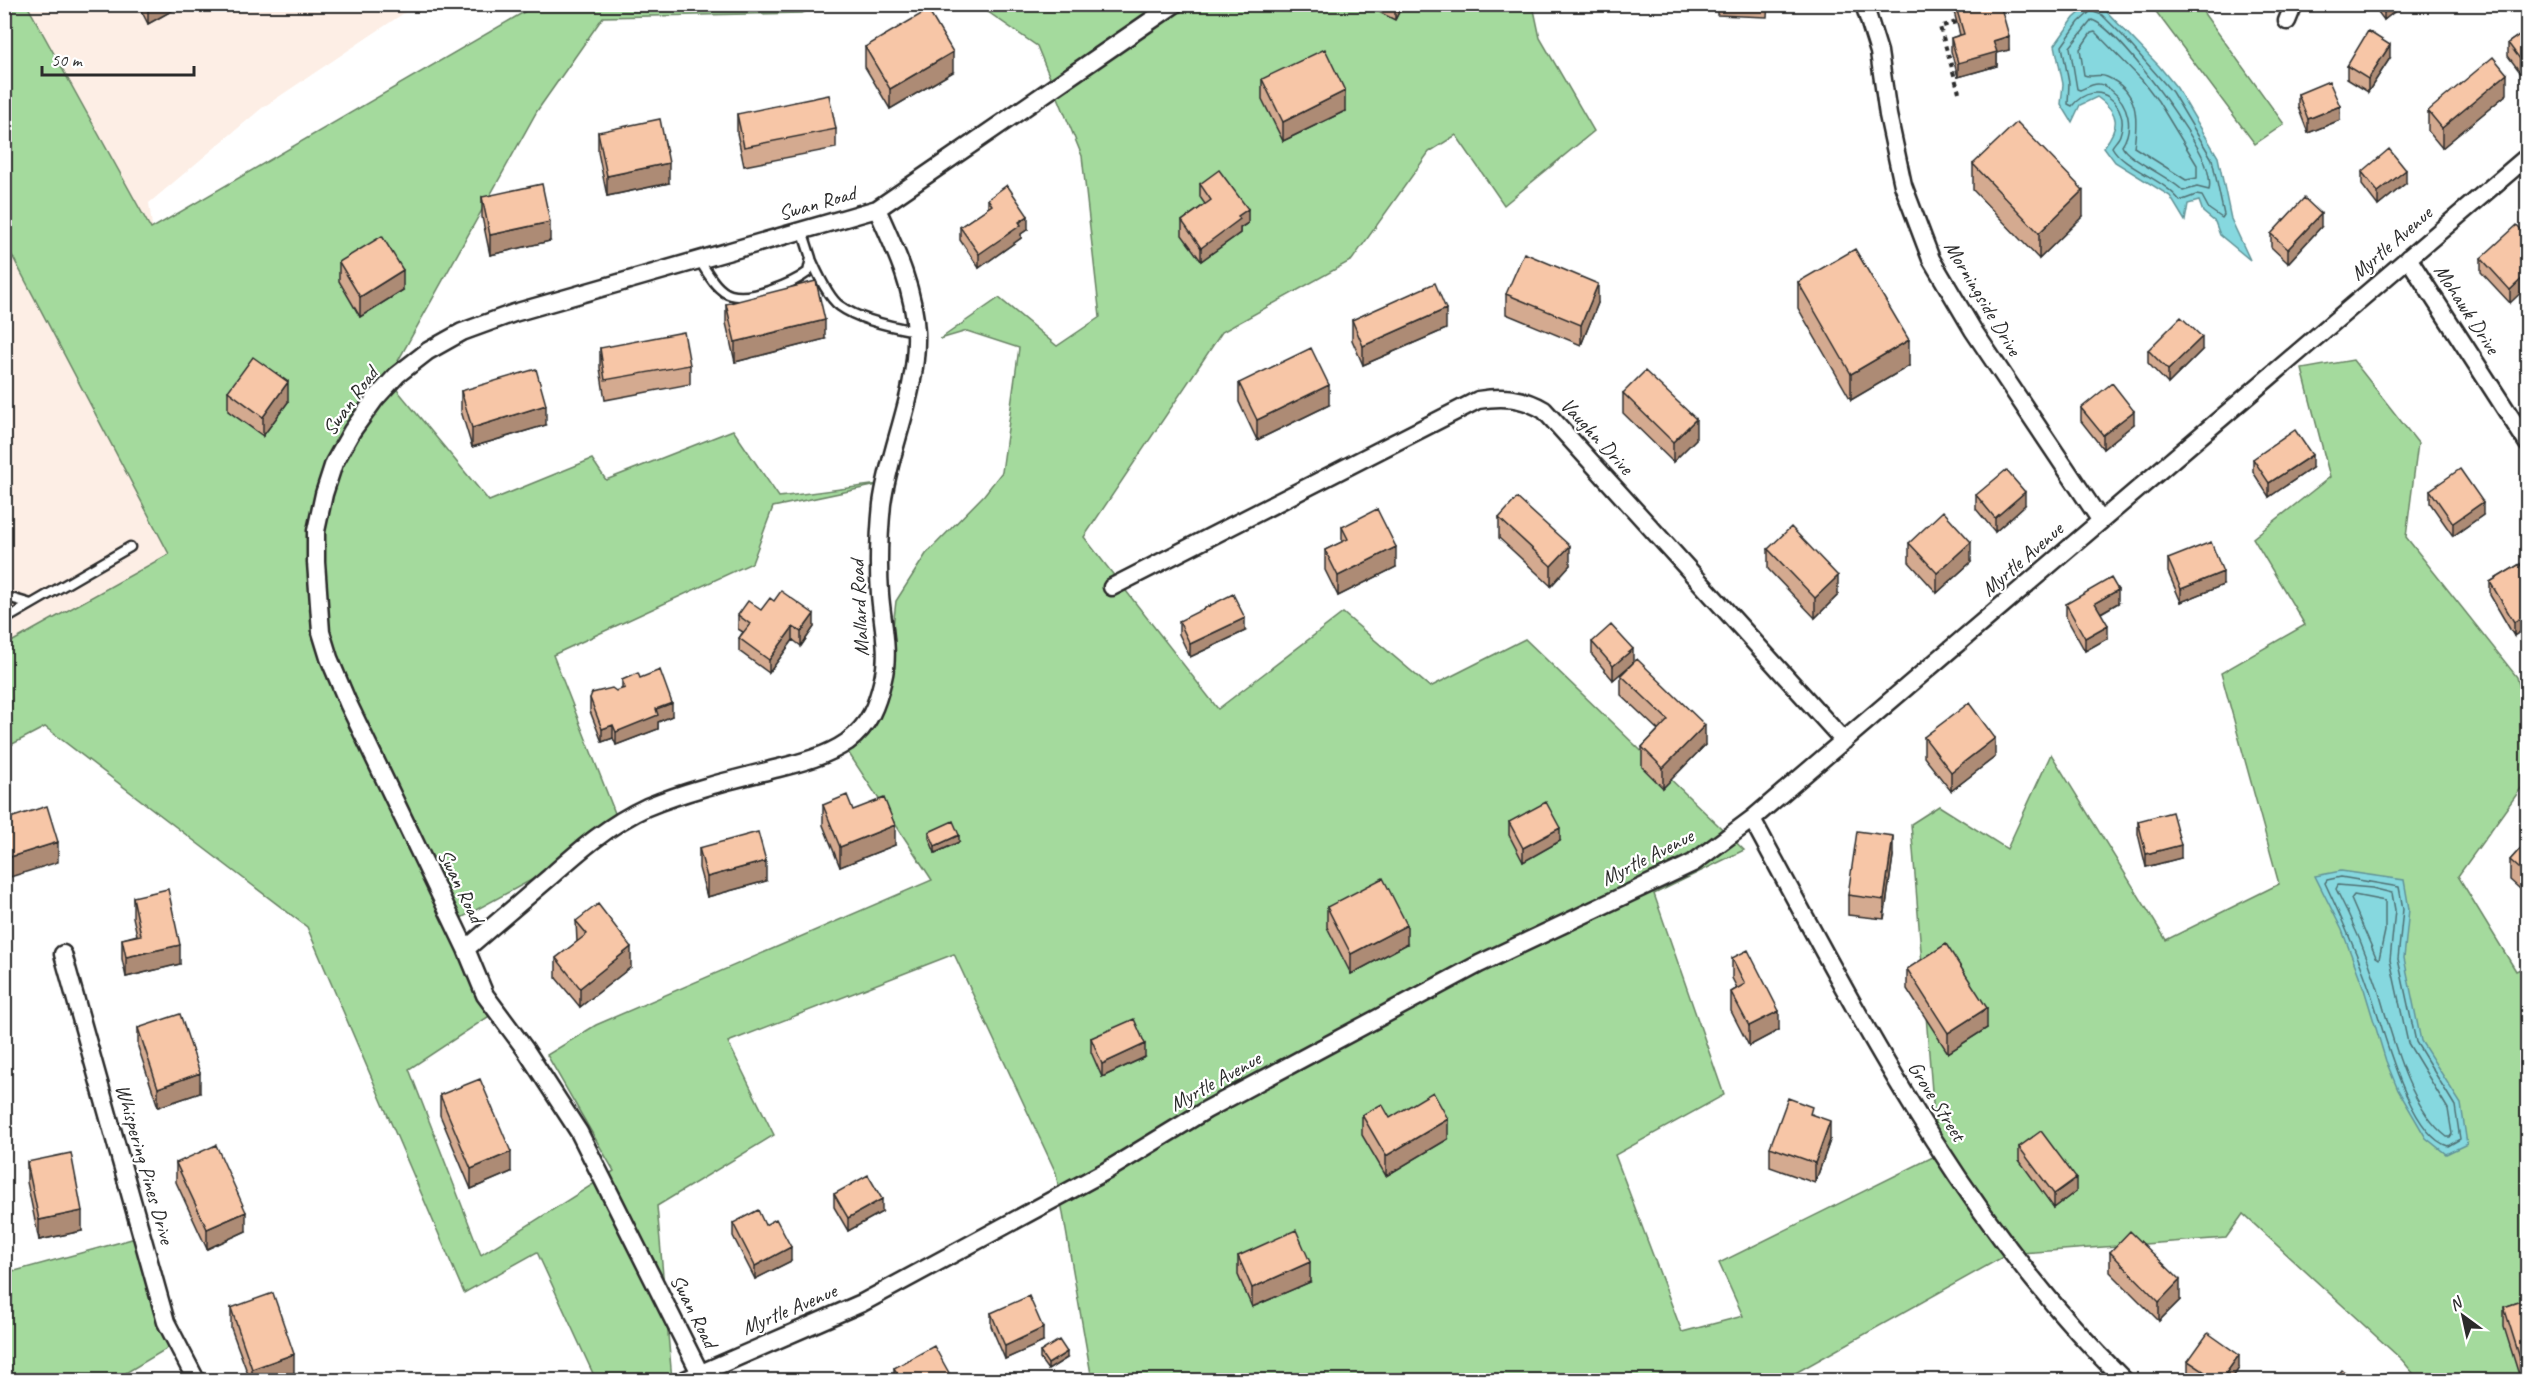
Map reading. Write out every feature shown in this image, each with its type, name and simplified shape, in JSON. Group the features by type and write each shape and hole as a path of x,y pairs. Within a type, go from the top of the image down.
{"street":[{"name":"Swan Road","path":"700,1372 579,1132 525,1049 485,995 466,949 348,703 329,658 321,632 316,531 334,463 352,431 375,399 397,375 428,351 462,332 514,312 877,209 1175,4"},
{"name":"Morningside Drive","path":"1864,4 1879,52 1888,115 1903,185 1931,259 1973,330 2101,520"},
{"path":"2287,21 2294,4"},
{"name":"Myrtle Avenue","path":"685,1380 862,1303 1106,1171 1206,1110 1448,981 1693,863 1752,819 2528,156"},
{"name":"Mallard Road","path":"466,949 596,837 627,817 683,794 810,759 846,743 870,720 884,675 886,648 878,552 883,503 891,461 908,404 915,368 916,331 911,295 902,264 877,209"},
{"name":"Mohawk Drive","path":"2408,258 2528,444"},
{"name":"Vaughn Drive","path":"1112,587 1478,400 1498,396 1517,398 1544,410 1844,741"},
{"name":"Grove Street","path":"1752,819 1862,1022 1916,1112 1974,1199 2037,1283 2087,1344 2124,1380"},
{"name":"Whispering Pines Drive","path":"63,954 166,1322 196,1380"}],"lane":[{"path":"802,230 821,280 839,306 873,321 916,331"},
{"path":"699,260 717,285 731,295 750,294 794,282 808,272 811,258"},
{"path":"4,620 130,547"},
{"path":"4,596 32,604"}],"path":[{"path":"1956,22 1940,27 1959,92"}],"shaded area":[{"path":"5,5 416,5 262,108 149,203 195,547 5,674"}],"green space":[{"path":"5,5 27,5 151,229 536,5 821,5 802,13 603,17 537,111 388,379 489,501 592,459 606,480 733,430 779,497 887,483 773,507 752,563 553,655 622,831 448,925 491,1015 409,1069 481,1255 614,1171 547,1055 596,1025 932,880 848,752 884,706 896,601 926,554 984,495 1002,472 1019,348 967,331 940,339 999,298 1057,346 1100,317 1082,156 1037,46 978,5 1533,5 1540,38 1594,131 1504,205 1456,135 1429,152 1352,260 1222,332 1084,537 1218,709 1343,613 1430,687 1525,639 1744,850 1654,894 1724,1095 1615,1155 1682,1332 1743,1316 1719,1263 1937,1155 1911,824 1939,806 2007,849 2051,754 2166,940 2279,884 2221,673 2305,625 2253,538 2330,477 2302,369 2353,360 2418,443 2406,537 2517,677 2527,717 2527,780 2458,876 2516,971 2527,966 2527,1380 2419,1380 2402,1360 2243,1214 2226,1238 2008,1254 1783,1380 1092,1380 1056,1173 954,954 728,1042 774,1135 657,1206 672,1380 596,1380 537,1252 464,1293 307,927 45,727 5,748 4,646 169,554 5,242"},
{"path":"2151,5 2198,5 2284,124 2255,144"},
{"path":"143,1236 183,1339 114,1380 5,1380 4,1263 15,1271"}],"water":[{"path":"2089,5 2105,10 2177,88 2218,157 2231,219 2250,260 2220,235 2215,222 2203,212 2199,201 2188,204 2185,221 2170,196 2115,162 2104,147 2115,126 2114,114 2105,103 2097,97 2080,105 2072,122 2061,104 2063,84 2055,45 2074,18"},
{"path":"2341,871 2404,880 2409,909 2404,958 2421,1041 2461,1104 2467,1144 2446,1154 2426,1138 2398,1090 2342,930 2315,876"}],"building":[{"path":"1955,4 2000,4 2009,36 1993,41 1997,52 1958,63 1951,38 1964,34"},
{"path":"928,10 953,52 890,89 865,47"},
{"path":"2528,29 2528,53 2520,59 2508,43"},
{"path":"2368,31 2390,45 2368,79 2347,66"},
{"path":"1325,49 1345,91 1283,122 1262,79"},
{"path":"2493,57 2507,74 2442,128 2428,111"},
{"path":"2329,81 2340,106 2308,119 2298,94"},
{"path":"829,95 836,129 744,147 737,114"},
{"path":"660,119 669,163 607,176 598,132"},
{"path":"2017,122 2083,190 2039,233 1973,164"},
{"path":"2389,149 2406,170 2378,192 2362,172"},
{"path":"1219,170 1248,209 1238,216 1240,219 1201,248 1182,221 1211,200 1200,184"},
{"path":"542,184 550,222 490,235 482,197"},
{"path":"1007,185 1028,216 1019,222 1021,225 979,254 960,227 992,205 988,199"},
{"path":"2304,198 2321,214 2288,249 2271,234"},
{"path":"2517,225 2528,237 2528,252 2520,259 2528,267 2528,273 2510,290 2481,258"},
{"path":"382,236 403,270 360,297 339,262"},
{"path":"1855,249 1909,340 1851,374 1798,282"},
{"path":"1524,253 1598,284 1581,325 1506,294"},
{"path":"816,281 825,320 735,342 726,304"},
{"path":"1435,283 1446,309 1363,346 1352,320"},
{"path":"2181,317 2202,337 2168,370 2148,350"},
{"path":"684,332 690,365 605,380 600,348"},
{"path":"1311,348 1329,385 1257,420 1239,383"},
{"path":"253,357 288,382 263,417 228,391"},
{"path":"536,369 546,405 472,428 461,391"},
{"path":"1645,371 1696,419 1673,442 1623,393"},
{"path":"2112,383 2134,411 2103,435 2081,408"},
{"path":"2295,430 2312,455 2269,483 2253,459"},
{"path":"2460,469 2483,502 2453,523 2430,490"},
{"path":"2006,470 2025,492 1995,518 1976,495"},
{"path":"1517,498 1570,546 1551,566 1499,518"},
{"path":"1377,509 1396,547 1338,576 1325,550 1348,539 1342,527"},
{"path":"1943,511 1971,542 1937,573 1909,543"},
{"path":"1791,527 1838,576 1815,598 1768,549"},
{"path":"2211,542 2223,572 2181,589 2168,559"},
{"path":"2520,564 2528,575 2528,614 2514,622 2490,582"},
{"path":"2111,578 2118,590 2095,603 2108,625 2085,638 2066,604"},
{"path":"781,591 814,614 801,632 793,627 769,660 739,638 750,624 738,615 748,601 761,610 770,598 774,601"},
{"path":"1233,594 1245,618 1190,644 1179,621"},
{"path":"1611,625 1633,649 1613,666 1592,642"},
{"path":"1637,659 1705,725 1663,768 1642,747 1668,720 1621,675"},
{"path":"660,670 672,703 656,709 658,715 616,732 613,725 602,729 590,698 592,693 612,688 616,691 625,688 622,680 638,673 640,678"},
{"path":"1969,703 1995,738 1951,772 1924,737"},
{"path":"847,795 853,810 884,798 895,825 840,847 823,805"},
{"path":"1546,802 1560,828 1523,848 1509,822"},
{"path":"47,806 58,842 4,859 4,820"},
{"path":"2172,812 2181,845 2146,854 2138,821"},
{"path":"953,821 959,835 935,846 929,832"},
{"path":"1857,831 1893,836 1884,900 1848,895"},
{"path":"758,832 766,861 707,877 699,848"},
{"path":"2528,840 2528,876 2510,860"},
{"path":"1383,878 1407,925 1351,954 1327,907"},
{"path":"168,889 180,945 126,957 122,939 141,935 133,897"},
{"path":"598,904 631,947 580,988 556,958 587,934 576,921"},
{"path":"1946,944 1987,1008 1948,1033 1907,969"},
{"path":"1748,950 1779,1011 1749,1026 1731,992 1745,984 1732,958"},
{"path":"180,1014 200,1073 158,1088 138,1028"},
{"path":"1134,1019 1145,1044 1102,1064 1091,1038"},
{"path":"480,1079 511,1152 471,1169 440,1095"},
{"path":"1433,1092 1448,1119 1386,1156 1362,1115 1382,1104 1390,1118"},
{"path":"1788,1098 1812,1107 1810,1114 1830,1121 1815,1163 1770,1147"},
{"path":"2041,1131 2076,1178 2054,1194 2019,1147"},
{"path":"216,1145 246,1212 207,1229 176,1163"},
{"path":"71,1153 82,1211 39,1220 27,1162"},
{"path":"868,1175 882,1199 848,1218 834,1194"},
{"path":"758,1210 765,1225 776,1219 791,1247 755,1266 733,1223"},
{"path":"1296,1230 1310,1262 1252,1288 1238,1256"},
{"path":"2130,1231 2180,1280 2159,1302 2110,1252"},
{"path":"273,1293 294,1354 252,1369 231,1308"},
{"path":"1029,1296 1043,1328 1005,1346 991,1313"},
{"path":"2528,1299 2528,1356 2520,1358 2504,1307"},
{"path":"2208,1333 2239,1355 2221,1380 2217,1380 2188,1361"},
{"path":"1059,1340 1067,1352 1048,1364 1040,1352"},
{"path":"934,1346 953,1380 901,1380 894,1368"},
{"path":"2342,1370 2355,1380 2334,1380"}]}
